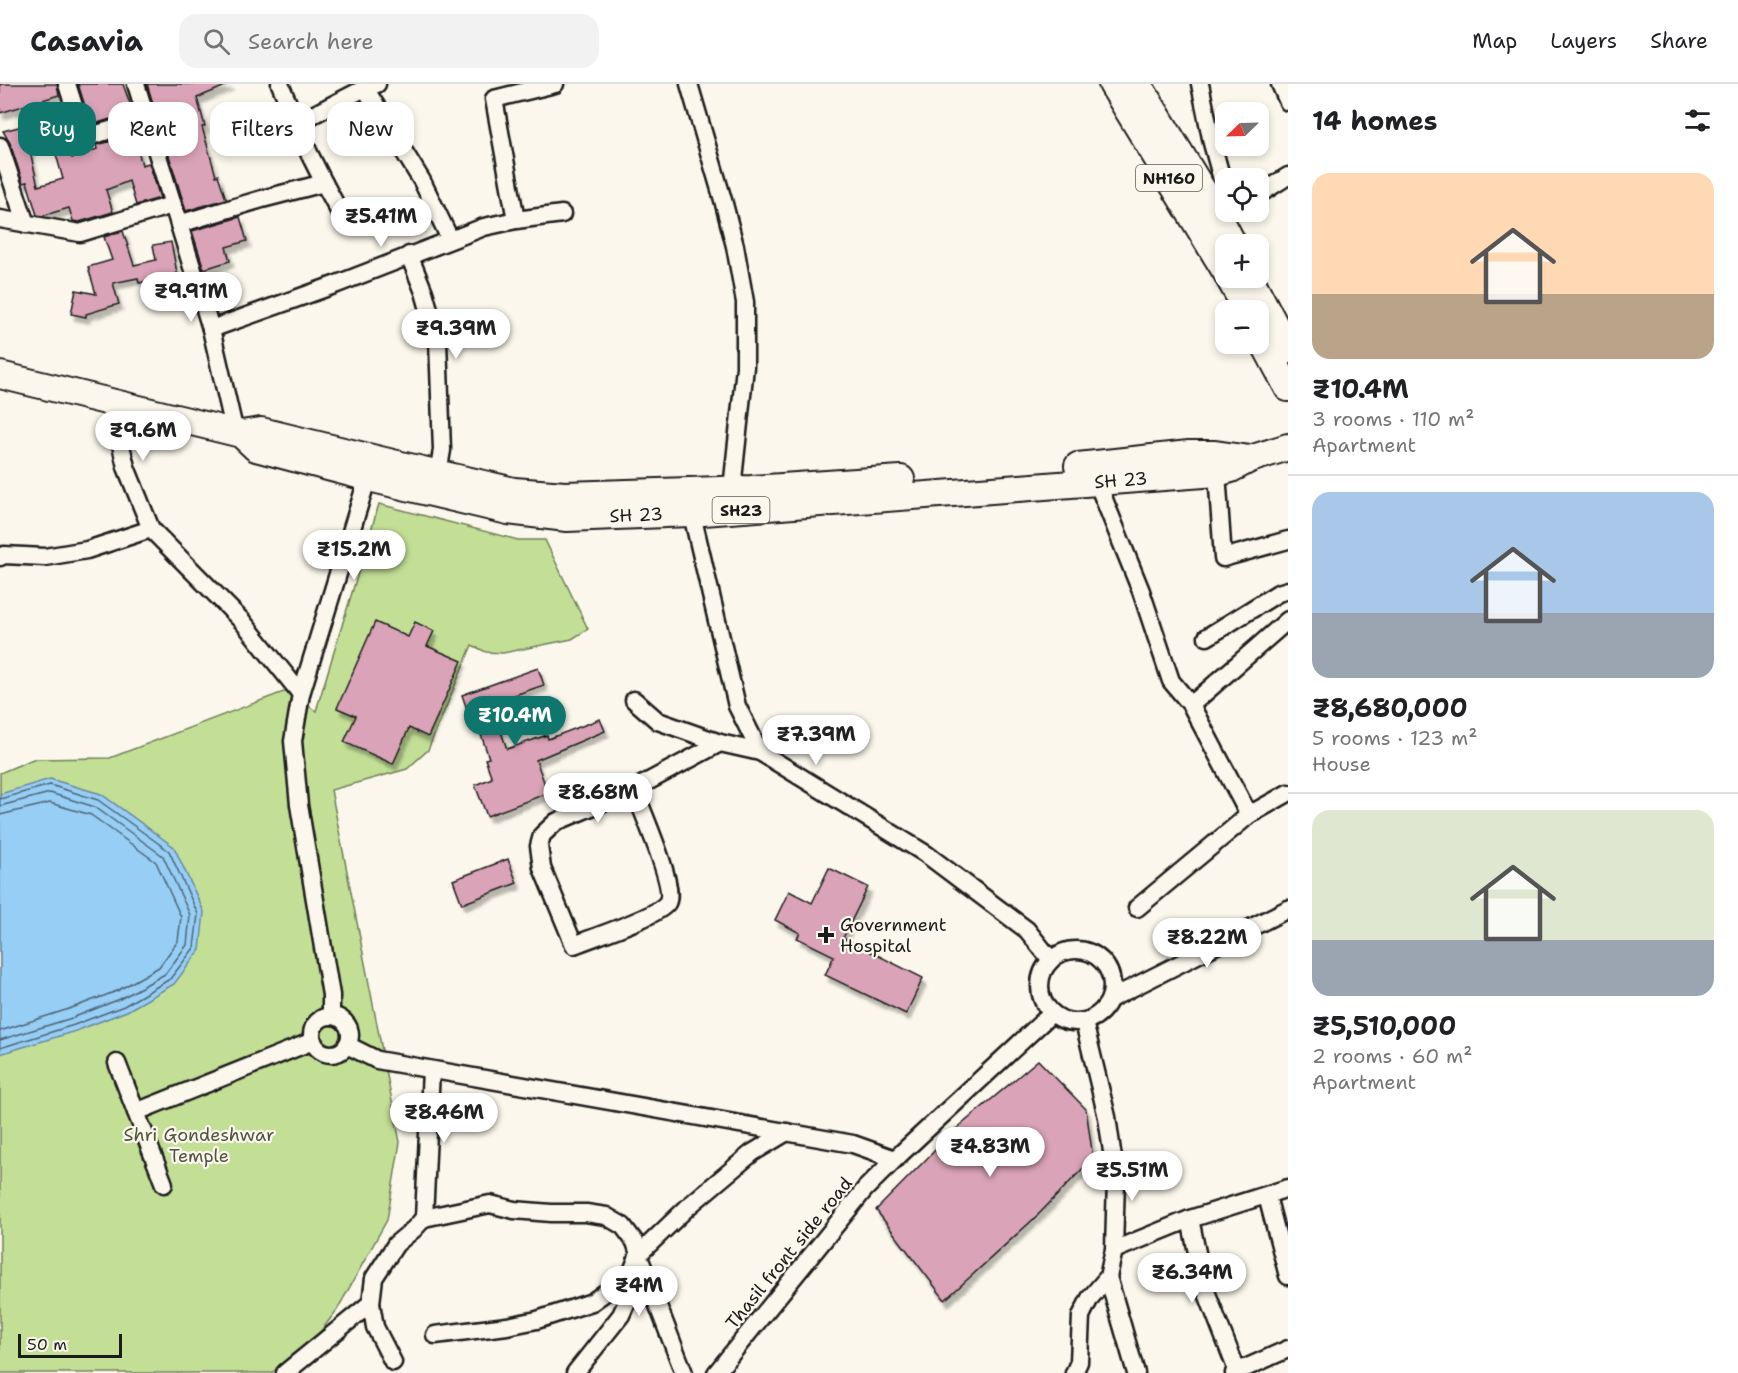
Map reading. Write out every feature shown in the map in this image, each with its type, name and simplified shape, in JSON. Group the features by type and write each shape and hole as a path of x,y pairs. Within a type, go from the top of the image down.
{"main road":[{"name":"NH160","path":"1112,84 1215,254"},
{"path":"1138,84 1215,192"},
{"path":"1255,288 1288,350"},
{"path":"1269,353 1288,388"},
{"path":"0,375 238,433 261,430 296,448 472,492 514,491 690,502 1097,473 1155,467 1215,454 1250,459"},
{"name":"SH 23","path":"1155,467 1217,472 1231,469 1250,459 1288,447"},
{"path":"371,468 438,474 472,492"}],"street":[{"path":"68,84 84,138 108,131"},
{"path":"136,84 142,102"},
{"path":"280,84 288,102"},
{"path":"516,220 494,99 555,84"},
{"path":"689,84 735,246 744,302 745,367 731,500"},
{"path":"1200,84 1218,168"},
{"path":"1280,84 1288,102"},
{"path":"315,114 371,86 450,239"},
{"path":"0,146 26,224"},
{"path":"158,156 211,329 238,433"},
{"path":"312,156 345,222"},
{"path":"1269,188 1288,176"},
{"path":"179,224 324,183"},
{"path":"0,219 80,232 172,205"},
{"path":"211,329 337,284 484,227 562,214"},
{"path":"409,255 424,292 438,341 442,450 438,474"},
{"path":"111,402 126,466 151,529 243,622 301,694"},
{"path":"331,1016 331,995 298,794 293,741 301,694 371,468"},
{"path":"1217,472 1223,558 1288,540"},
{"path":"1097,473 1141,591 1171,681 1191,705 1250,815"},
{"path":"690,502 737,706 760,752"},
{"path":"0,557 4,555 45,557 87,550 151,529"},
{"path":"1207,637 1278,593 1288,590"},
{"path":"1191,705 1288,620"},
{"path":"634,700 658,721 720,743 760,752 926,854 1027,930 1051,960"},
{"path":"634,789 667,875 670,895 666,904 652,914 574,945 542,868 539,846 542,835 556,822 634,789 720,743"},
{"path":"1137,908 1250,815 1288,793"},
{"path":"1110,999 1288,909"},
{"path":"1085,950 1105,964 1111,975 1113,987 1110,999 1104,1010 1084,1022 1062,1020 1045,1004 1040,981 1051,960 1061,953 1085,950"},
{"name":"Thasil front side road","path":"716,1373 865,1190 895,1159 1052,1013"},
{"path":"331,1016 340,1018 349,1028 347,1045 342,1050 331,1054 320,1050 313,1041 312,1034 316,1022 321,1018 331,1016"},
{"path":"1074,1373 1079,1362 1081,1316 1090,1298 1108,1277 1114,1250 1116,1179 1107,1117 1084,1022"},
{"path":"136,1112 313,1041"},
{"path":"347,1045 377,1060 853,1144 895,1159"},
{"path":"117,1063 164,1184"},
{"path":"393,1362 375,1327 371,1303 375,1278 396,1244 423,1218 431,1070"},
{"path":"435,1335 537,1320 592,1302 631,1274 639,1254 690,1205 752,1153 787,1132"},
{"path":"1114,1250 1190,1219 1288,1188"},
{"path":"1267,1196 1288,1276"},
{"path":"423,1218 490,1204 514,1210 606,1216 623,1226 635,1242 684,1373"},
{"path":"1190,1219 1204,1286 1237,1372 1288,1349"},
{"path":"576,1373 621,1315 638,1277 639,1254"},
{"path":"1108,1277 1136,1373"},
{"path":"288,1372 371,1303"}],"green space":[{"name":"Shri Gondeshwar Temple","path":"379,504 518,540 545,540 588,629 572,639 503,653 486,652 472,645 428,750 407,769 331,790 400,1142 387,1220 337,1310 310,1345 271,1373 0,1373 0,773 33,759 110,758 286,691 316,711"}],"water":[{"path":"50,779 101,794 174,847 204,912 200,950 174,984 127,1011 76,1031 0,1054 0,794"}],"building":[{"path":"0,84 57,84 59,95 36,102 18,102 18,108 0,113"},
{"path":"78,84 123,84 129,102 108,102 108,120 96,123 96,102 84,102"},
{"path":"147,84 230,84 197,98 205,126 202,127 210,156 226,199 186,211 169,156 198,156 198,102 153,102"},
{"path":"18,127 18,156 31,156 38,186 63,179 57,156 71,156 72,158 96,156 96,145 108,142 108,156 140,156 142,165 149,163 160,198 136,205 129,181 106,190 113,212 79,222 73,221 69,208 42,216 37,215 27,182 23,183 10,143 3,131"},
{"path":"240,217 247,241 226,247 230,261 204,269 192,231"},
{"path":"123,231 134,265 156,260 153,245 171,242 178,278 161,282 160,278 139,283 138,278 113,283 119,304 86,314 86,317 71,314 76,290 96,294 88,267 112,260 104,237"},
{"path":"375,622 408,637 415,622 434,631 427,646 462,661 428,737 409,728 393,764 344,742 356,716 337,708"},
{"path":"538,668 544,685 491,703 507,749 547,735 548,739 600,719 605,731 536,760 548,793 487,816 475,785 492,778 485,759 489,758 474,714 469,715 462,695"},
{"path":"508,859 517,883 462,904 453,880"},
{"path":"829,868 868,887 843,938 923,978 906,1014 825,975 834,956 797,938 800,933 775,920 789,891 812,903"},
{"path":"1038,1060 1086,1109 1093,1158 1038,1215 945,1300 876,1210 955,1130"}],"place":[{"name":"Government Hospital","path":"826,935"}]}
